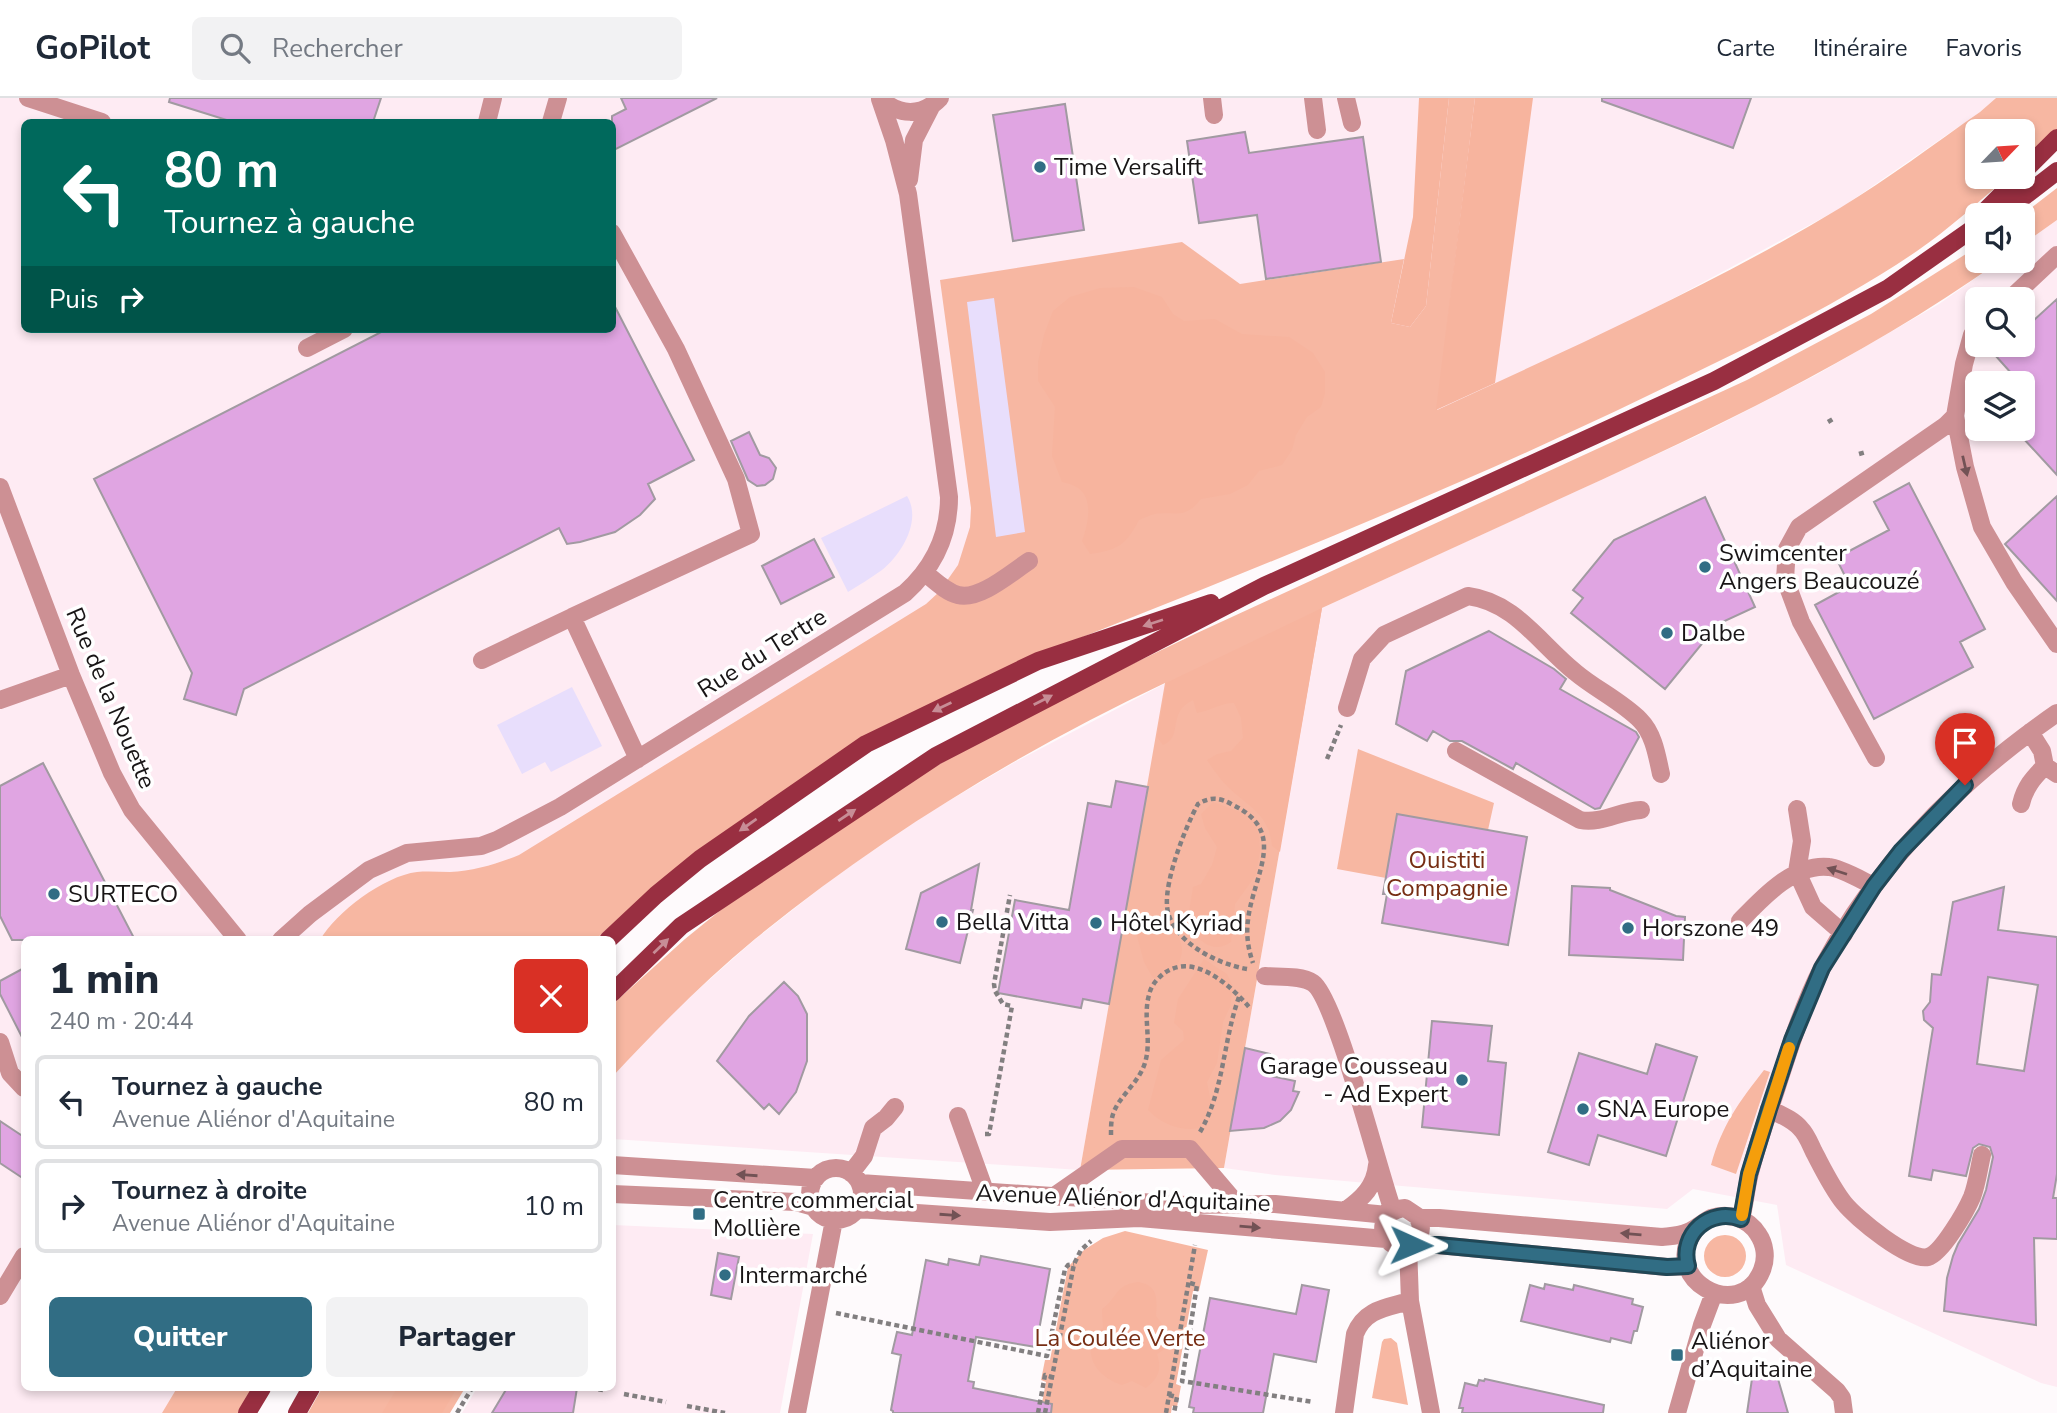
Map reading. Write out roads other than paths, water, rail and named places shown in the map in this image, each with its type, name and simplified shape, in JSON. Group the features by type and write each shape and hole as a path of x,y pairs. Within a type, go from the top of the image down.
{"main road":[{"path":"2035,160 2057,138"},
{"path":"2012,203 2057,171"},
{"path":"1993,203 2007,189"},
{"path":"1962,234 1965,231"},
{"path":"616,989 681,926 936,755 1264,586 1714,381 1888,289 1965,232"},
{"path":"612,936 700,859 866,744 1038,660 1264,586"},
{"path":"247,1413 260,1391"},
{"path":"297,1413 309,1391"}],"street":[{"path":"28,98 93,119"},
{"path":"488,119 493,98"},
{"path":"552,119 558,98"},
{"path":"880,98 895,110 904,112 914,112 935,102"},
{"name":"Rue du Tertre","path":"285,936 369,870 407,853 461,849 497,840 560,807 905,593 925,573 942,542 949,512 949,497 908,194 880,98"},
{"path":"1313,98 1317,130"},
{"path":"1346,98 1352,123"},
{"name":"Rue du Tertre","path":"908,194 914,140 935,102"},
{"path":"482,660 751,534 736,480 676,349 616,240"},
{"path":"2023,287 2057,255"},
{"path":"307,348 336,333"},
{"path":"1966,357 1955,416 1965,467 1982,527 2014,582 2056,641"},
{"path":"1875,758 1801,622 1785,579 1787,549 1799,527 1945,426 1955,416"},
{"name":"Rue de la Nouette","path":"0,487 71,676 112,774 132,810 235,936"},
{"path":"925,573 952,593 970,596 985,590 1029,561"},
{"path":"1348,708 1362,659 1384,635 1468,596 1481,598 1507,609 1574,672 1640,720 1650,734 1661,774"},
{"path":"572,617 638,759"},
{"path":"0,700 71,676"},
{"path":"1697,1228 1687,1246 1688,1266 1697,1283 1714,1293 1731,1294 1751,1286 1762,1272 1764,1250 1756,1230 1741,1219 1749,1174 1792,1040 1822,968 1874,886 1901,851 1965,785 2057,713"},
{"path":"2021,804 2031,780 2051,770 2030,732"},
{"path":"1455,751 1580,820 1598,821 1626,811 1641,810"},
{"path":"1797,809 1802,841 1797,872 1813,907 1844,934"},
{"path":"1740,921 1759,901 1797,872 1830,866 1874,886"},
{"path":"1260,973 1309,981 1320,990 1340,1041 1377,1161 1390,1213 1382,1230 1386,1239"},
{"path":"0,1042 5,1070 21,1085"},
{"path":"855,1178 873,1128 895,1107"},
{"path":"1769,1109 1800,1126 1830,1183 1864,1224 1888,1241 1921,1257 1934,1253 1958,1222 1972,1197 1982,1155"},
{"path":"958,1116 985,1191"},
{"path":"1053,1197 1122,1149 1191,1149 1236,1203"},
{"path":"1346,1210 1370,1188 1377,1161"},
{"path":"616,1165 816,1178 830,1169 839,1168 855,1178 862,1196 857,1209 851,1215 834,1220 820,1214 814,1207 811,1193 816,1178"},
{"name":"Avenue Aliénor d'Aquitaine","path":"855,1178 1053,1197 1185,1205 1275,1203 1390,1213 1408,1209 1419,1218 1662,1237 1676,1236 1718,1216 1741,1219"},
{"path":"616,1194 796,1202 814,1207"},
{"name":"Avenue Aliénor d'Aquitaine","path":"857,1209 1049,1222 1139,1218 1386,1239 1396,1246 1411,1245 1667,1267 1688,1266"},
{"path":"1419,1218 1421,1232 1411,1245 1410,1301 1432,1413"},
{"path":"797,1413 834,1220"},
{"path":"0,1296 21,1261"},
{"path":"1751,1286 1757,1305 1778,1339 1837,1391 1842,1398 1844,1413"},
{"path":"1677,1413 1714,1293"},
{"path":"1344,1413 1355,1335 1359,1324 1364,1317 1372,1313 1410,1301"}],"place":[{"name":"Time Versalift","path":"1040,167"},
{"name":"Swimcenter Angers Beaucouzé","path":"1705,567"},
{"name":"Dalbe","path":"1667,633"},
{"name":"SURTECO","path":"54,894"},
{"name":"Bella Vitta","path":"942,922"},
{"name":"Hôtel Kyriad","path":"1096,923"},
{"name":"Horszone 49","path":"1628,928"},
{"name":"Garage Cousseau - Ad Expert","path":"1462,1080"},
{"name":"SNA Europe","path":"1583,1109"},
{"name":"Centre commercial Mollière","path":"699,1214"},
{"name":"Intermarché","path":"725,1275"},
{"name":"Aliénor d’Aquitaine","path":"1677,1355"}],"park label":[{"name":"Ouistiti Compagnie","path":"1447,874"},
{"name":"La Coulée Verte","path":"1120,1338"}]}
